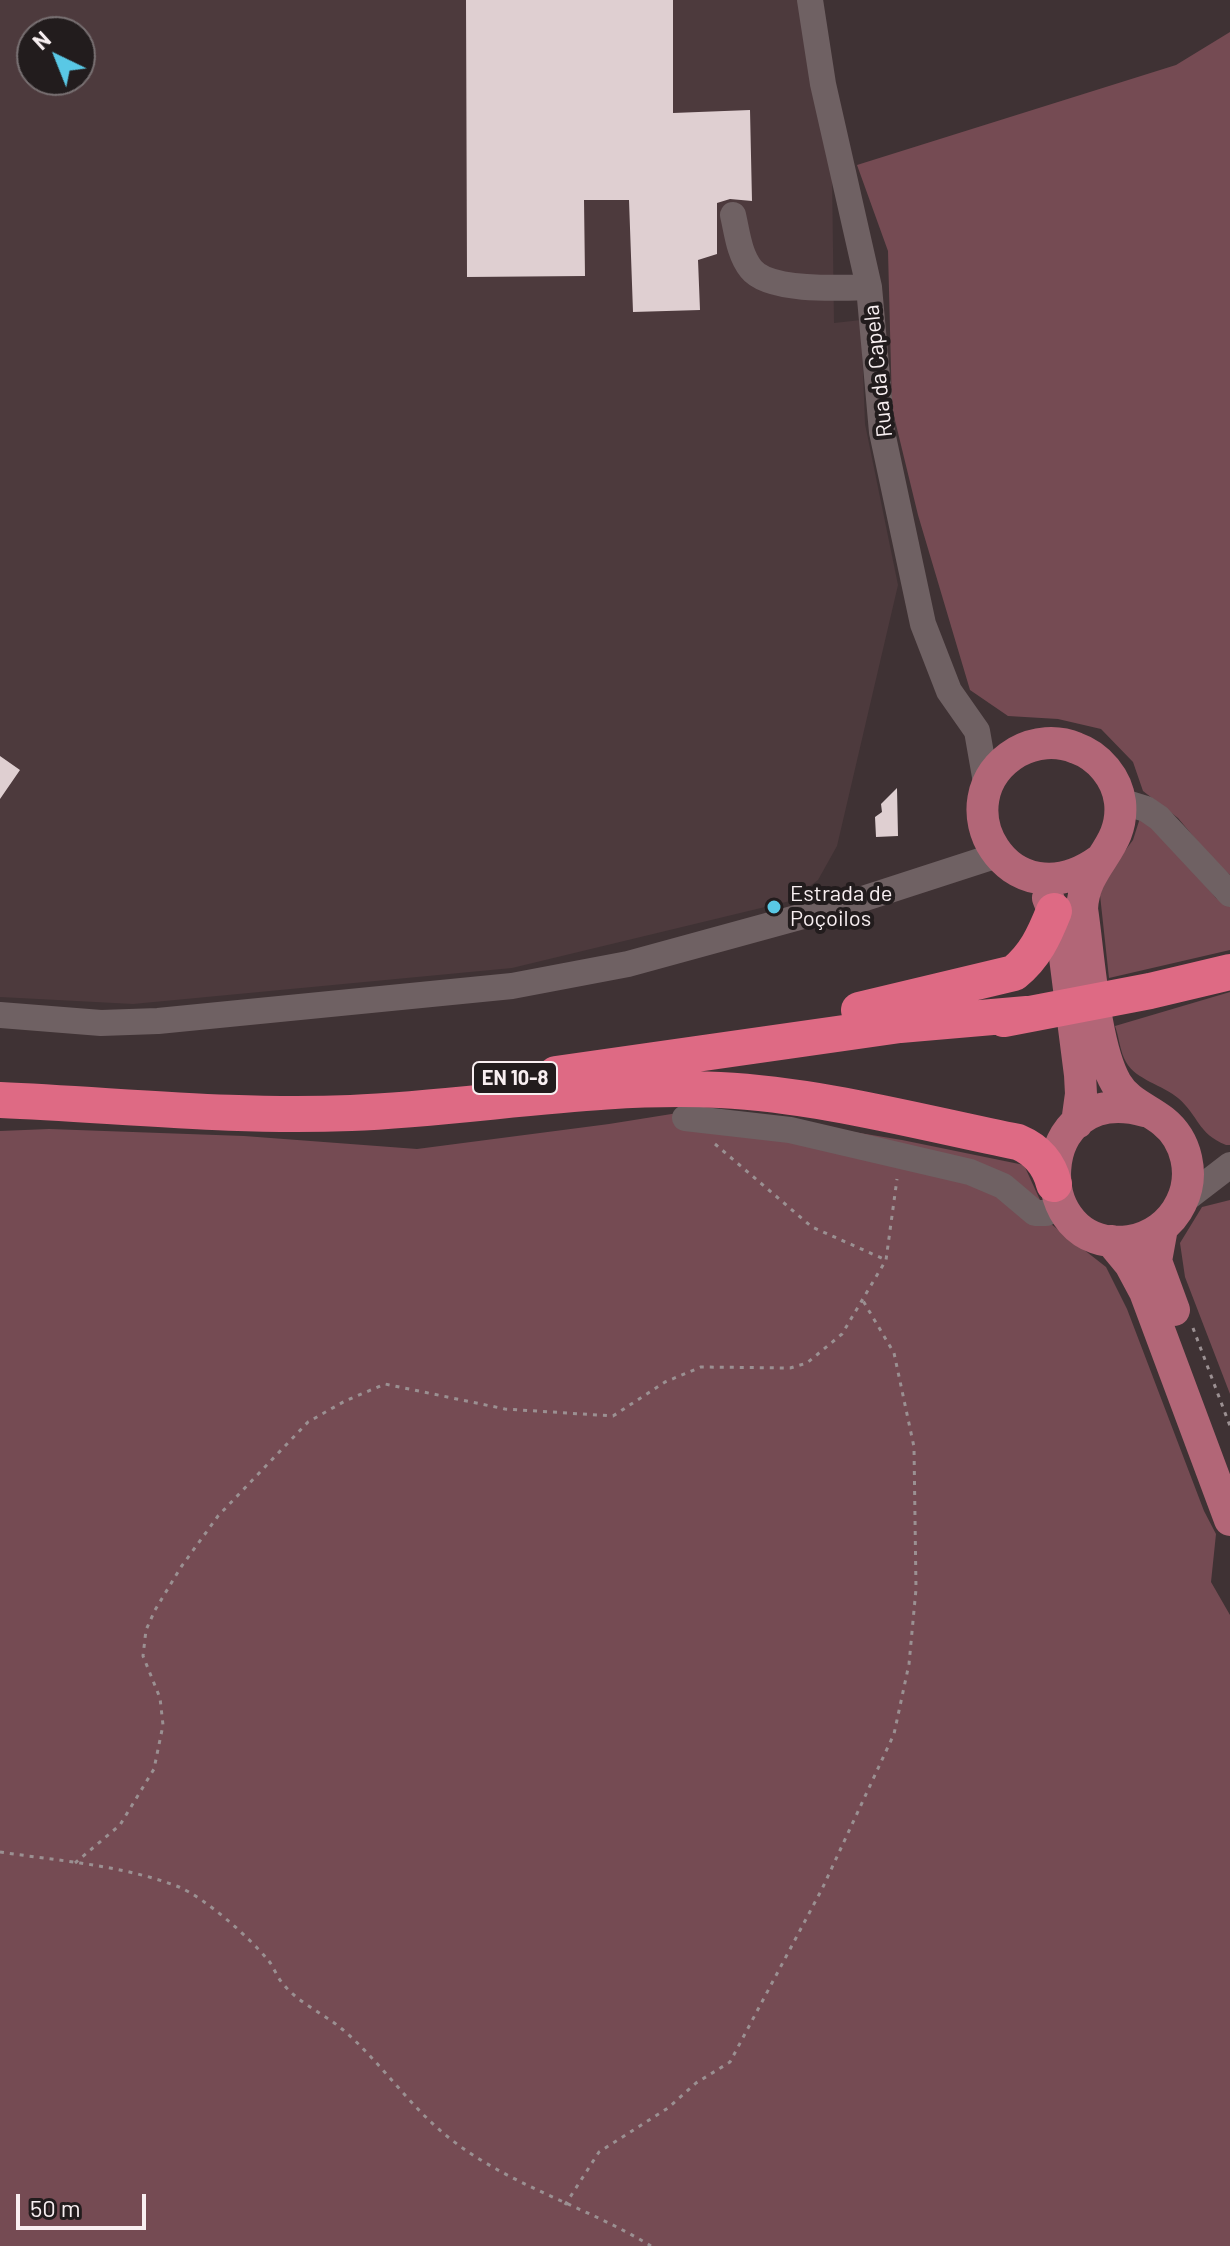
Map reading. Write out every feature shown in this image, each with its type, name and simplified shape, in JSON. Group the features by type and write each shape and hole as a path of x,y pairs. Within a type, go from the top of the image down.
{"highway":[{"path":"554,1084 1014,973 1028,962 1038,948 1047,895"},
{"name":"EN 10-8","path":"0,1100 198,1112 353,1113 888,1042 1150,991 1230,972"},
{"name":"EN 10-8","path":"0,1083 260,1095 554,1084"},
{"path":"554,1084 774,1094 1018,1142 1045,1162 1058,1195"}],"main road":[{"path":"1077,1123 1080,1075 1062,934 1047,895 998,855 988,837 985,802 1002,764 1025,748 1056,743 1085,751 1102,764 1114,781 1120,801 1120,822 1113,843 1086,882 1082,909 1102,1043 1117,1084 1128,1098 1170,1127 1181,1143 1188,1166 1188,1179 1182,1202 1162,1228 1156,1261 1230,1460"},
{"path":"1047,895 1062,880 1083,873 1100,860"},
{"path":"1145,1111 1110,1108 1077,1123 1058,1151 1053,1173 1058,1195 1069,1217 1087,1233 1111,1241 1137,1239 1162,1228"},
{"path":"1111,1241 1130,1264 1145,1292 1230,1520"}],"street":[{"name":"Rua da Capela","path":"810,0 823,84 869,287 882,432 923,624 949,691 977,731 985,802"},
{"path":"733,215 741,250 752,271 773,282 833,288 869,287"},
{"path":"977,731 1025,748"},
{"path":"1120,801 1146,809 1159,818 1230,894"},
{"path":"931,878 968,844 985,802"},
{"path":"0,1015 101,1023 158,1021 512,986 628,964 931,878 998,855"},
{"path":"685,1118 790,1130 988,1178 1003,1186 1035,1213 1046,1213 1058,1195"},
{"path":"1181,1143 1196,1153 1229,1165"},
{"path":"1182,1202 1229,1165"}],"path":[{"path":"685,1118 812,1227 886,1260"},
{"path":"75,1863 120,1825 154,1769 163,1725 160,1698 143,1656 146,1630 155,1610 218,1516 308,1422 345,1401 385,1384 505,1409 613,1416 665,1382 701,1367 790,1368 807,1363 842,1334 886,1260 900,1157"},
{"path":"565,2205 599,2152 668,2108 696,2083 730,2062 822,1889 894,1734 909,1664 916,1589 914,1447 894,1353 862,1299"},
{"path":"1192,1326 1230,1426"},
{"path":"0,1852 132,1873 181,1888 218,1912 268,1960 283,1984 300,2000 342,2029 446,2136 472,2155 565,2205 623,2229 651,2246"}],"shaded area":[{"path":"0,0 802,0 832,174 834,323 861,320 865,424 898,585 837,846 818,880 790,901 512,968 133,1004 0,997"},
{"path":"1230,32 1230,875 1213,860 1178,818 1143,791 1133,762 1101,729 1058,719 1008,716 970,690 918,515 892,408 888,251 857,165 1176,65"},
{"path":"1140,818 1165,836 1216,898 1230,907 1230,950 1109,978 1100,895 1107,875 1133,840"},
{"path":"1230,992 1230,1145 1226,1145 1209,1135 1178,1098 1130,1068 1122,1054 1115,1026"},
{"path":"709,1108 902,1140 1024,1165 1051,1224 1106,1267 1127,1309 1204,1511 1216,1534 1211,1582 1230,1615 1230,2246 0,2246 0,1131 49,1129 244,1136 417,1149"},
{"path":"1230,1200 1230,1394 1185,1277 1180,1243 1202,1207"}],"building":[{"path":"466,0 673,0 673,113 750,110 752,201 730,199 717,203 717,254 698,260 700,310 633,312 629,200 584,200 585,276 467,277"},
{"path":"0,756 20,770 0,799"},
{"path":"897,788 898,836 876,837 875,817 882,812 881,804"}],"place":[{"name":"Estrada de Poçoilos","path":"774,907"}]}
